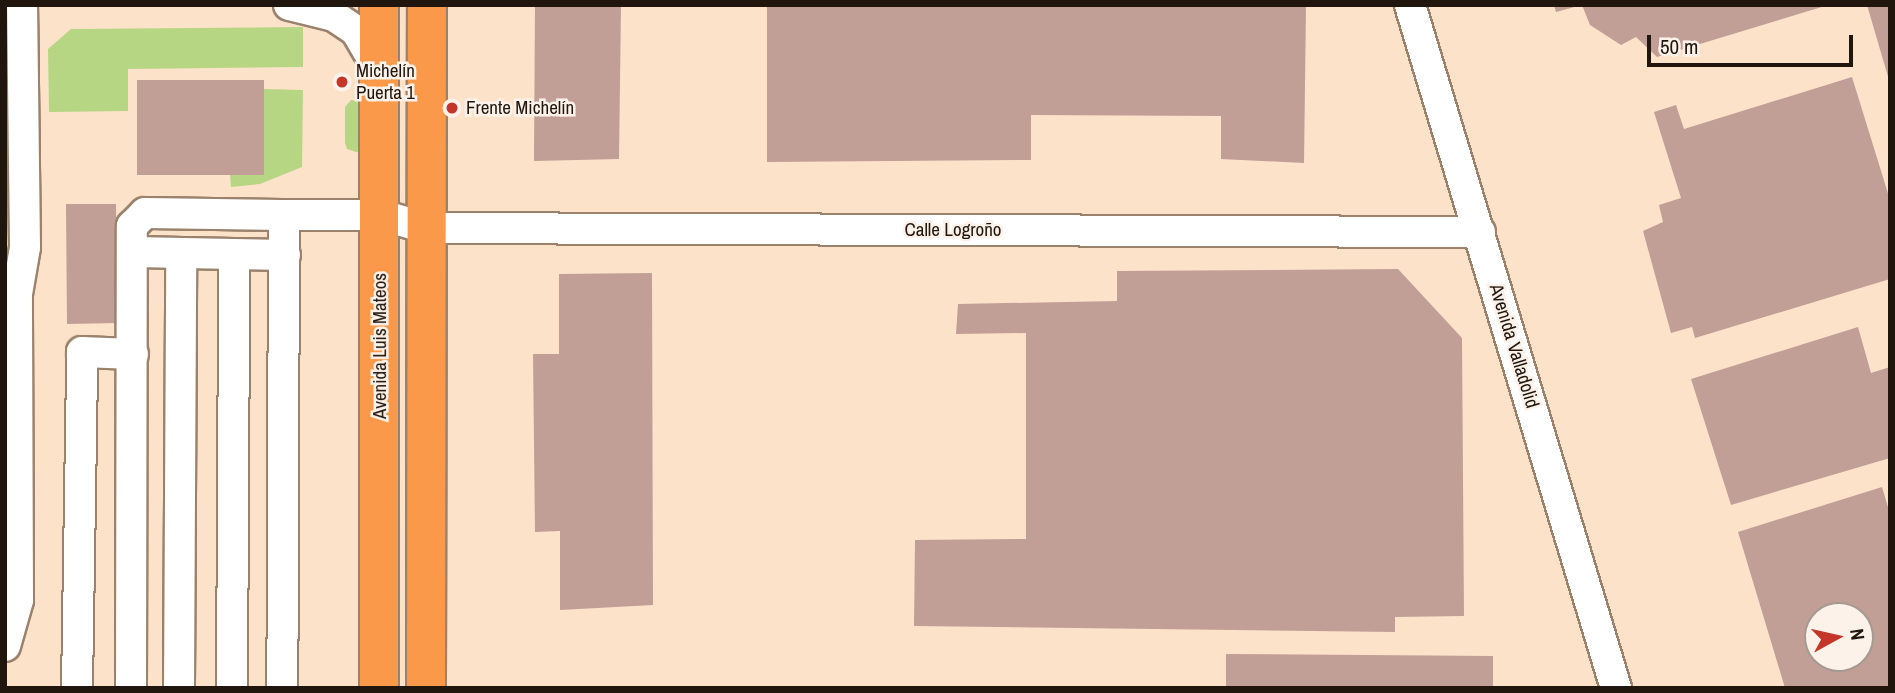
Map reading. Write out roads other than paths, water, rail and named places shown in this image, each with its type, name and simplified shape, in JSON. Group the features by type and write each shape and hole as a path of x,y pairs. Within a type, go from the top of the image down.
{"highway":[{"name":"Avenida Luis Mateos","path":"379,5 379,688"},
{"path":"426,688 427,5"}],"street":[{"path":"5,646 18,600 11,303 24,247 22,5"},
{"path":"289,5 333,11 356,31 381,73"},
{"name":"Avenida Valladolid","path":"1410,5 1616,688"},
{"name":"Calle Logroño","path":"131,688 132,226 145,213 381,215 426,228 1480,232"},
{"path":"282,688 284,215"},
{"path":"133,253 285,255"},
{"path":"179,688 181,255"},
{"path":"232,688 234,256"},
{"path":"77,688 82,352 133,354"}],"place":[{"name":"Michelín Puerta 1","path":"342,82"},
{"name":"Frente Michelín","path":"452,108"}]}
